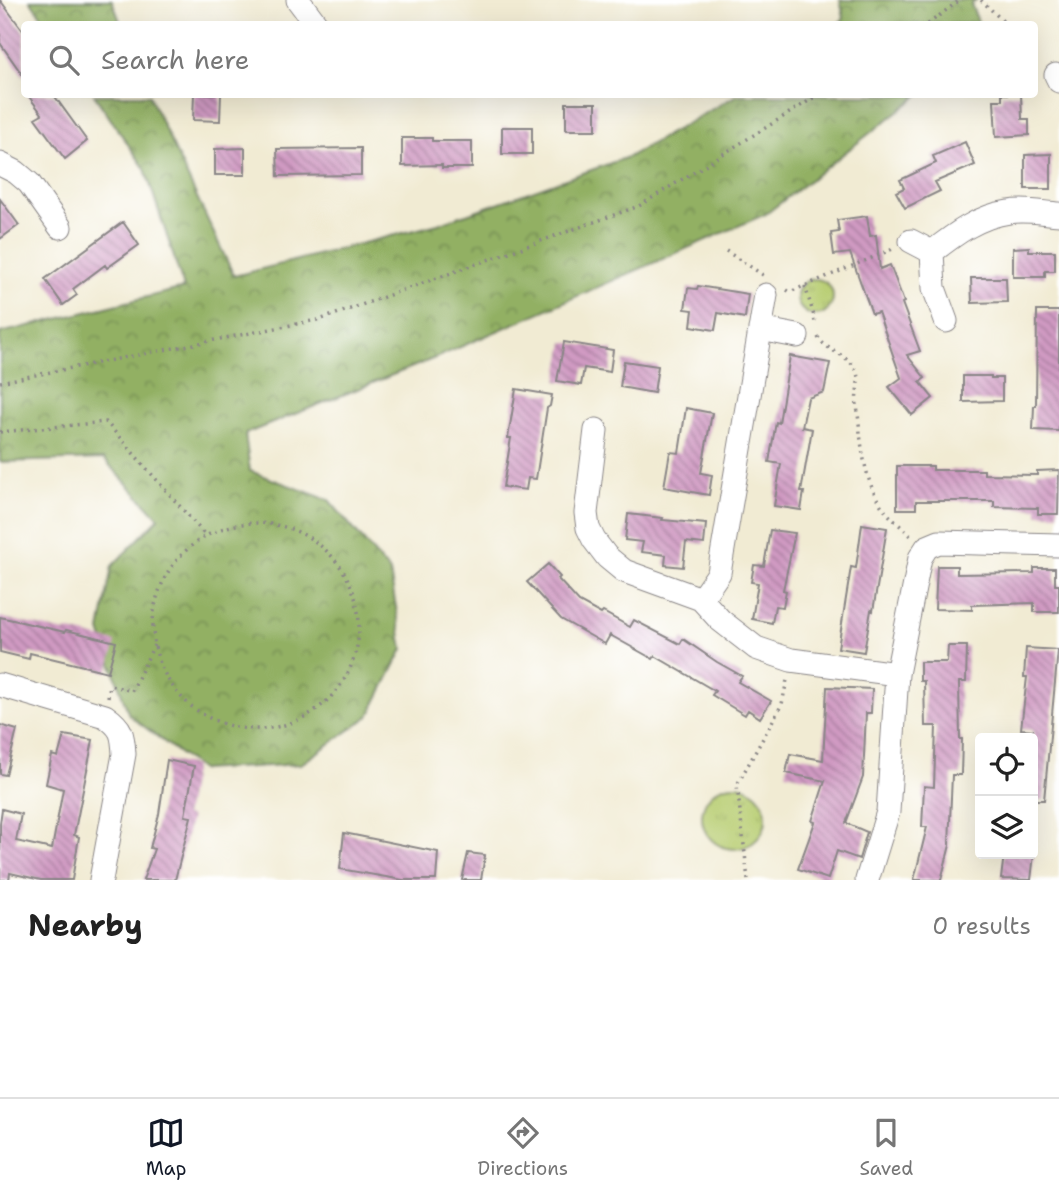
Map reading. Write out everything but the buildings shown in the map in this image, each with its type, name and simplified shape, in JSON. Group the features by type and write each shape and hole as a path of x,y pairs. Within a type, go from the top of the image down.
{"street":[{"path":"298,0 314,21"},
{"path":"0,164 29,183 60,226"},
{"path":"932,252 964,228 986,218 1009,212 1031,211 1059,215"},
{"path":"911,241 932,252"},
{"path":"932,252 933,288 946,321"},
{"path":"701,599 719,573 760,329 772,286"},
{"path":"760,329 797,336"},
{"path":"596,430 586,513 594,540 607,557 624,571 701,599 720,620 756,648 791,660 897,674"},
{"path":"867,880 888,813 897,674 920,558 927,547 939,542 1059,545"},
{"path":"0,685 105,716 117,724 123,737 124,754 101,880"}],"path":[{"path":"932,21 960,0"},
{"path":"981,0 1003,21"},
{"path":"0,382 322,320 639,206 814,98"},
{"path":"726,251 772,286 790,292 911,241"},
{"path":"805,286 816,333 821,342 852,364 857,373 856,397 863,454 875,493 881,505 917,542 927,547"},
{"path":"0,432 106,422 205,535"},
{"path":"237,523 272,523 305,534 333,555 352,584 360,618 356,653 342,684 317,709 286,725 251,729 217,722 188,704 166,677 153,645 153,612 162,582 179,555 205,535 237,523"},
{"path":"110,685 132,691 153,645"},
{"path":"748,880 737,785 782,704 791,660"}],"green space":[{"path":"30,0 112,0 120,21 45,21"},
{"path":"840,0 976,0 971,4 978,21 841,21 844,18"},
{"path":"96,98 150,98 234,276 438,224 628,157 732,98 915,98 766,214 435,358 245,434 250,471 329,500 390,572 403,649 369,716 301,764 201,770 129,715 100,631 112,566 159,518 104,459 0,462 0,333 184,288 145,169"},
{"path":"815,279 827,285 833,297 827,309 815,315 803,309 797,297 803,285"},
{"path":"734,785 752,791 760,799 766,817 760,835 752,843 734,849 716,843 708,835 702,817 708,799 716,791"}]}
